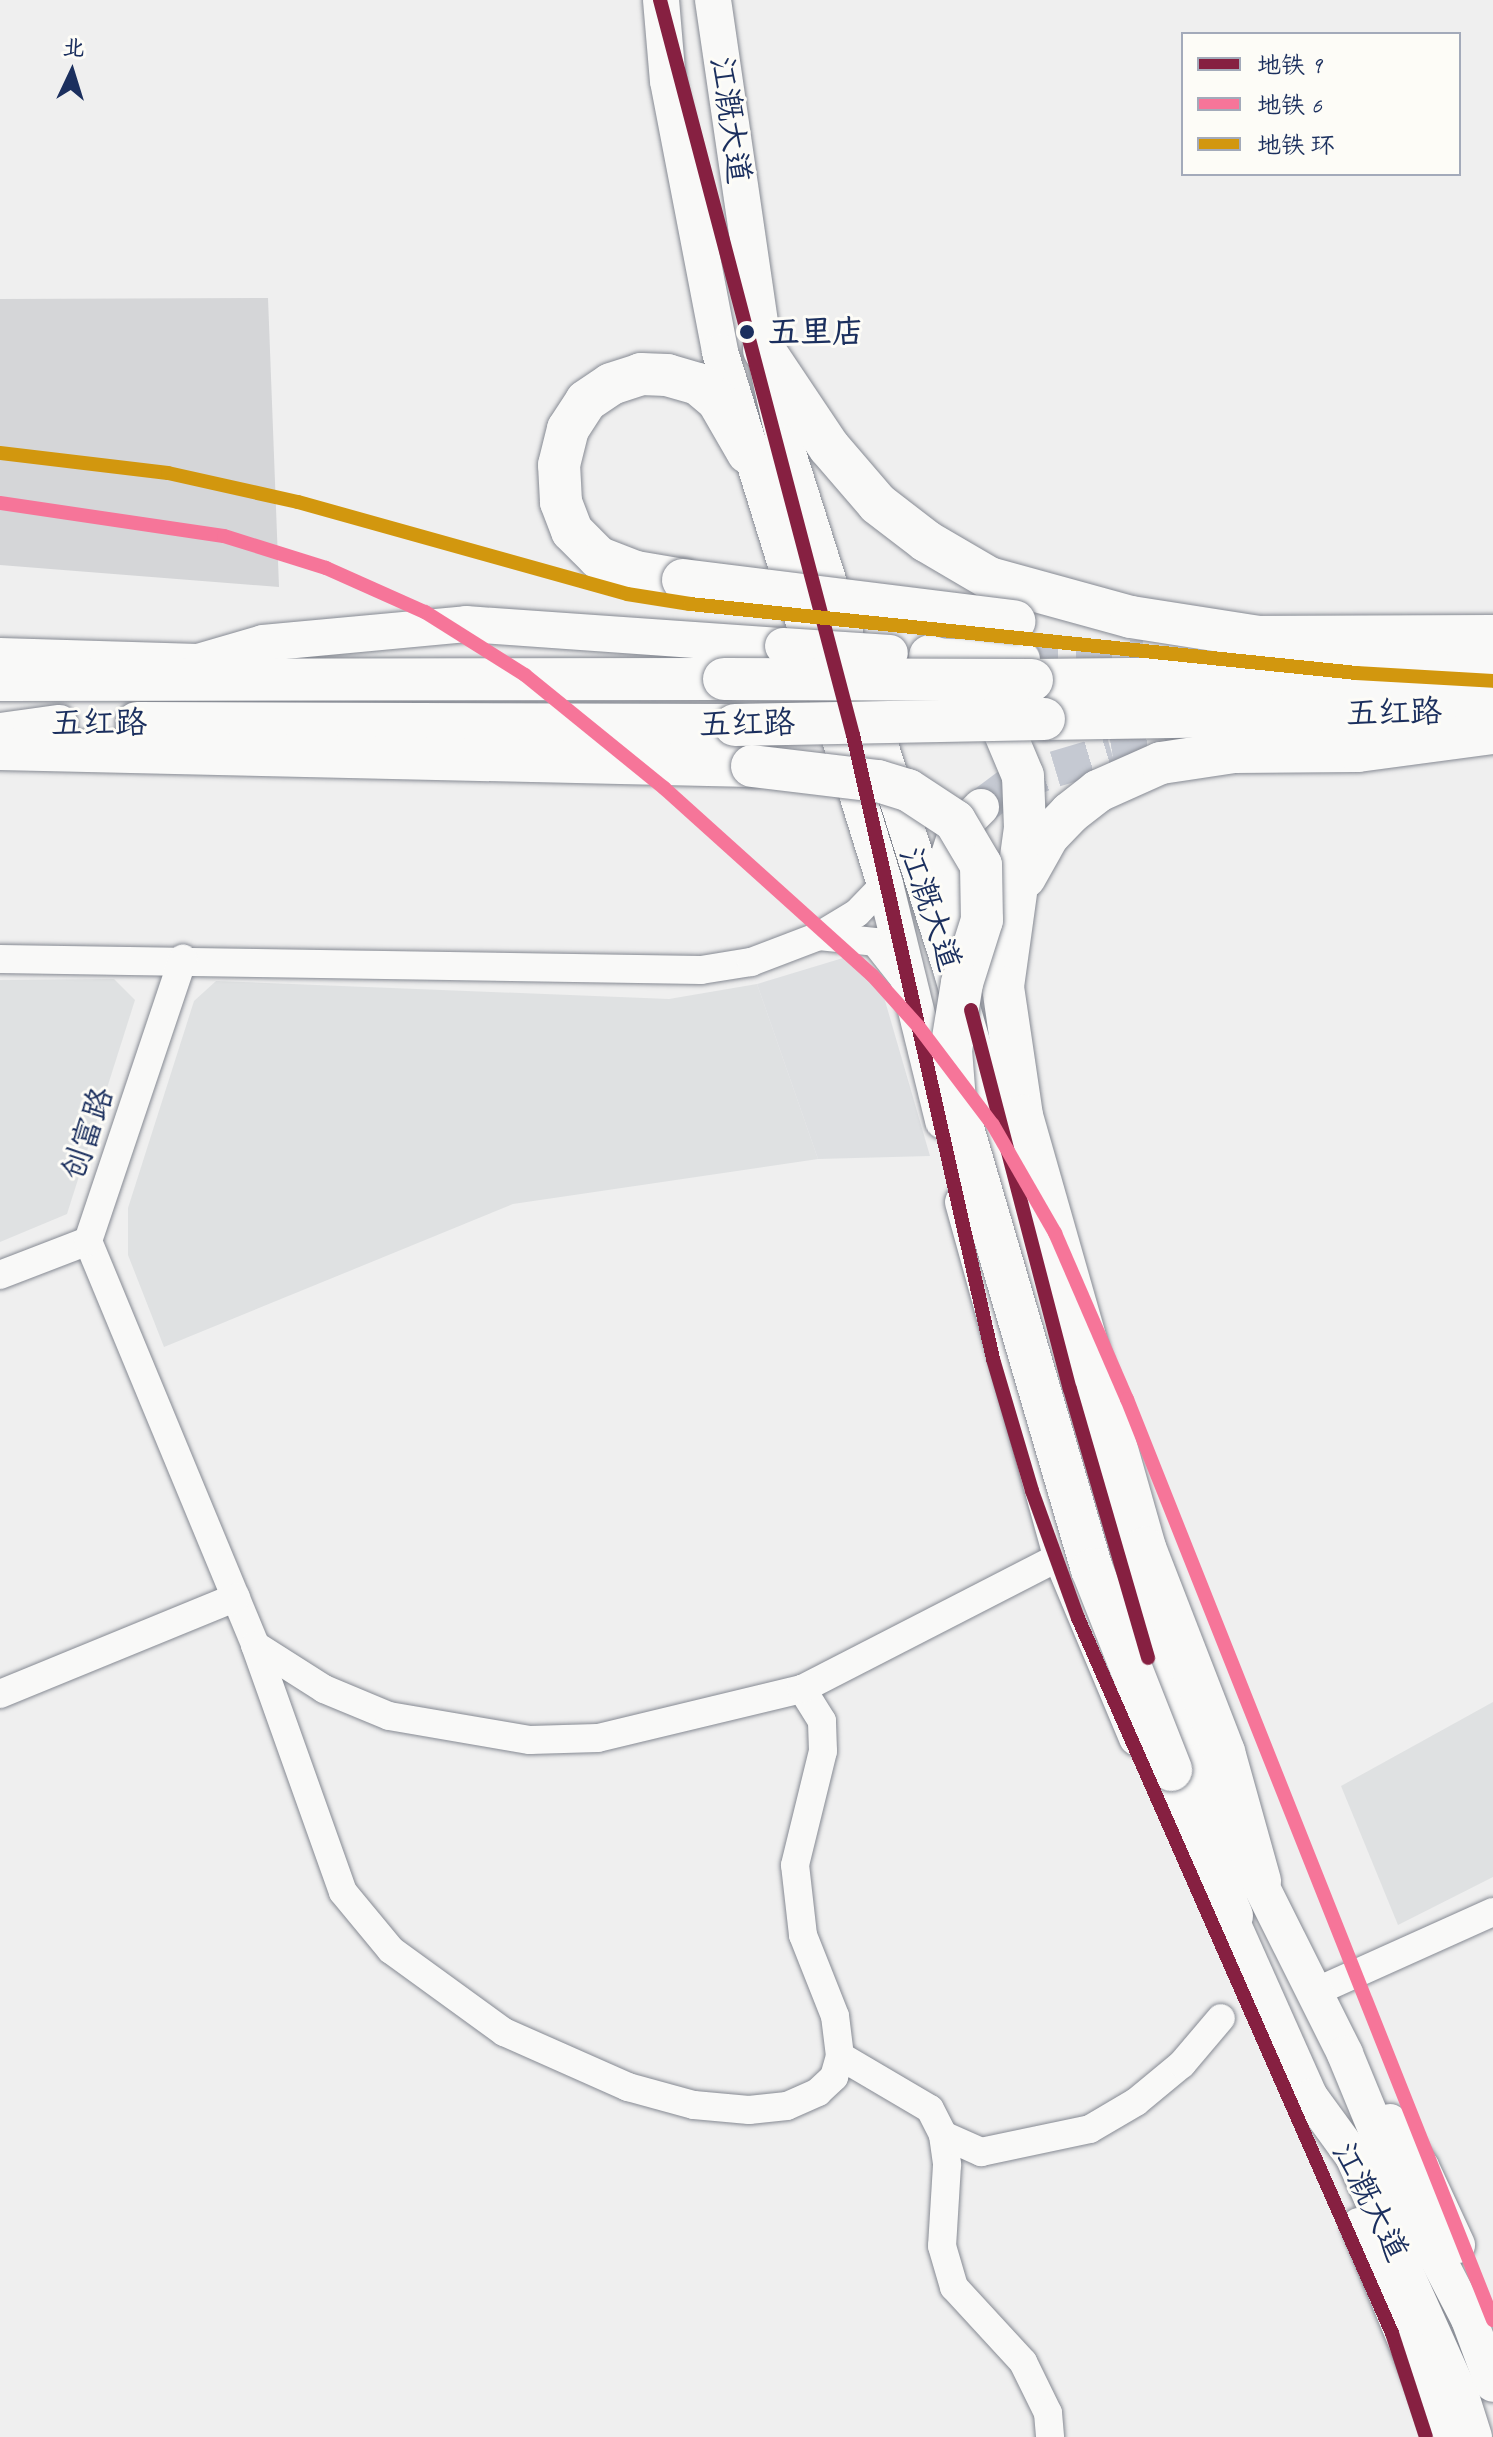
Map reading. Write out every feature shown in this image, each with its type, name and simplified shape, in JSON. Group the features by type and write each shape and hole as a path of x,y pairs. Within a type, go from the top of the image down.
{"highway":[{"path":"764,350 829,447 878,504 938,549 989,578 1054,599 1265,638"},
{"path":"748,453 718,401 698,384 667,375 641,374 611,384 586,401 568,429 559,465 561,502 572,531 599,558 636,572 1023,653 1265,638 1493,636"},
{"name":"五红路","path":"13,677 724,679 1023,653 1493,675"},
{"path":"910,654 958,666 986,688 1023,776 1025,828 1010,923 1004,1013 1022,1116 1145,1548 1224,1752 1260,1881"},
{"path":"13,677 198,662"},
{"name":"五红路","path":"0,722 735,725 1493,712"},
{"path":"59,723 217,753"},
{"path":"1010,923 1022,882 1048,836 1098,791 1130,774 1195,756 1358,751 1493,733"},
{"path":"0,749 752,766 878,781 908,790 955,821 981,865 982,920 962,983 951,1050 955,1101 1092,1569 1232,1916"}],"main road":[{"name":"江溉大道","path":"661,0 668,81 717,337 748,453 885,884 953,1165 1061,1556 1152,1775 1232,1916 1310,2097 1353,2156 1477,2390"},
{"name":"江溉大道","path":"713,0 764,350 785,444 946,957 1122,1562 1199,1762 1345,2054 1421,2167 1481,2321 1477,2390"},
{"path":"0,656 198,662 263,643 466,624 910,654 1023,653"},
{"path":"0,731 59,723"},
{"path":"946,957 948,858 957,831 981,807"},
{"path":"1310,2097 1445,2437"},
{"path":"1474,2437 1477,2390"}],"street":[{"path":"0,959 183,959 701,970 751,962 819,936 857,913 885,884"},
{"path":"819,936 875,942 890,956 913,994"},
{"name":"创富路","path":"88,1241 183,959"},
{"path":"0,1275 88,1241 255,1645 343,1892 363,1922 423,1977 504,2032 628,2087 694,2105 749,2110 787,2106 818,2092 834,2077 840,2056 835,2016 803,1935 795,1865 823,1751 822,1721 802,1689"},
{"path":"255,1645 324,1689 389,1716 530,1740 598,1738 802,1689 1061,1556"},
{"path":"0,1694 236,1597"},
{"path":"1315,1992 1493,1912"},
{"path":"943,2135 981,2152 1090,2129 1182,2064 1221,2018"},
{"path":"840,2056 930,2109 943,2135 947,2165 942,2246 954,2287 1023,2362 1048,2413 1050,2437"}],"shaded area":[{"path":"843,958 856,960 879,980 930,1156 818,1159 757,984"},
{"path":"114,979 135,1000 67,1214 0,1242 0,980"},
{"path":"216,981 669,999 757,984 818,1159 513,1204 164,1347 128,1255 128,1208 194,1001"},
{"path":"1493,1702 1493,1877 1398,1925 1341,1786"}],"building":[{"path":"268,298 279,587 0,565 0,299"}],"tunnel":[{"path":"1022,659 1143,658"},
{"path":"981,807 1009,786 1055,769 1112,752 1233,731"}],"metro line":[{"name":"9","path":"660,0 853,735 993,1359 1032,1491 1078,1618 1392,2333 1426,2437"},
{"name":"环","path":"0,453 168,473 298,502 627,594 690,604 1356,673 1493,681"},
{"name":"6","path":"0,503 224,536 326,568 425,612 525,675 664,788 872,975 918,1026 993,1125 1055,1233 1127,1399 1493,2320"},
{"name":"9","path":"971,1010 1070,1389 1148,1658"}],"place":[{"name":"五里店","path":"747,332"}]}
